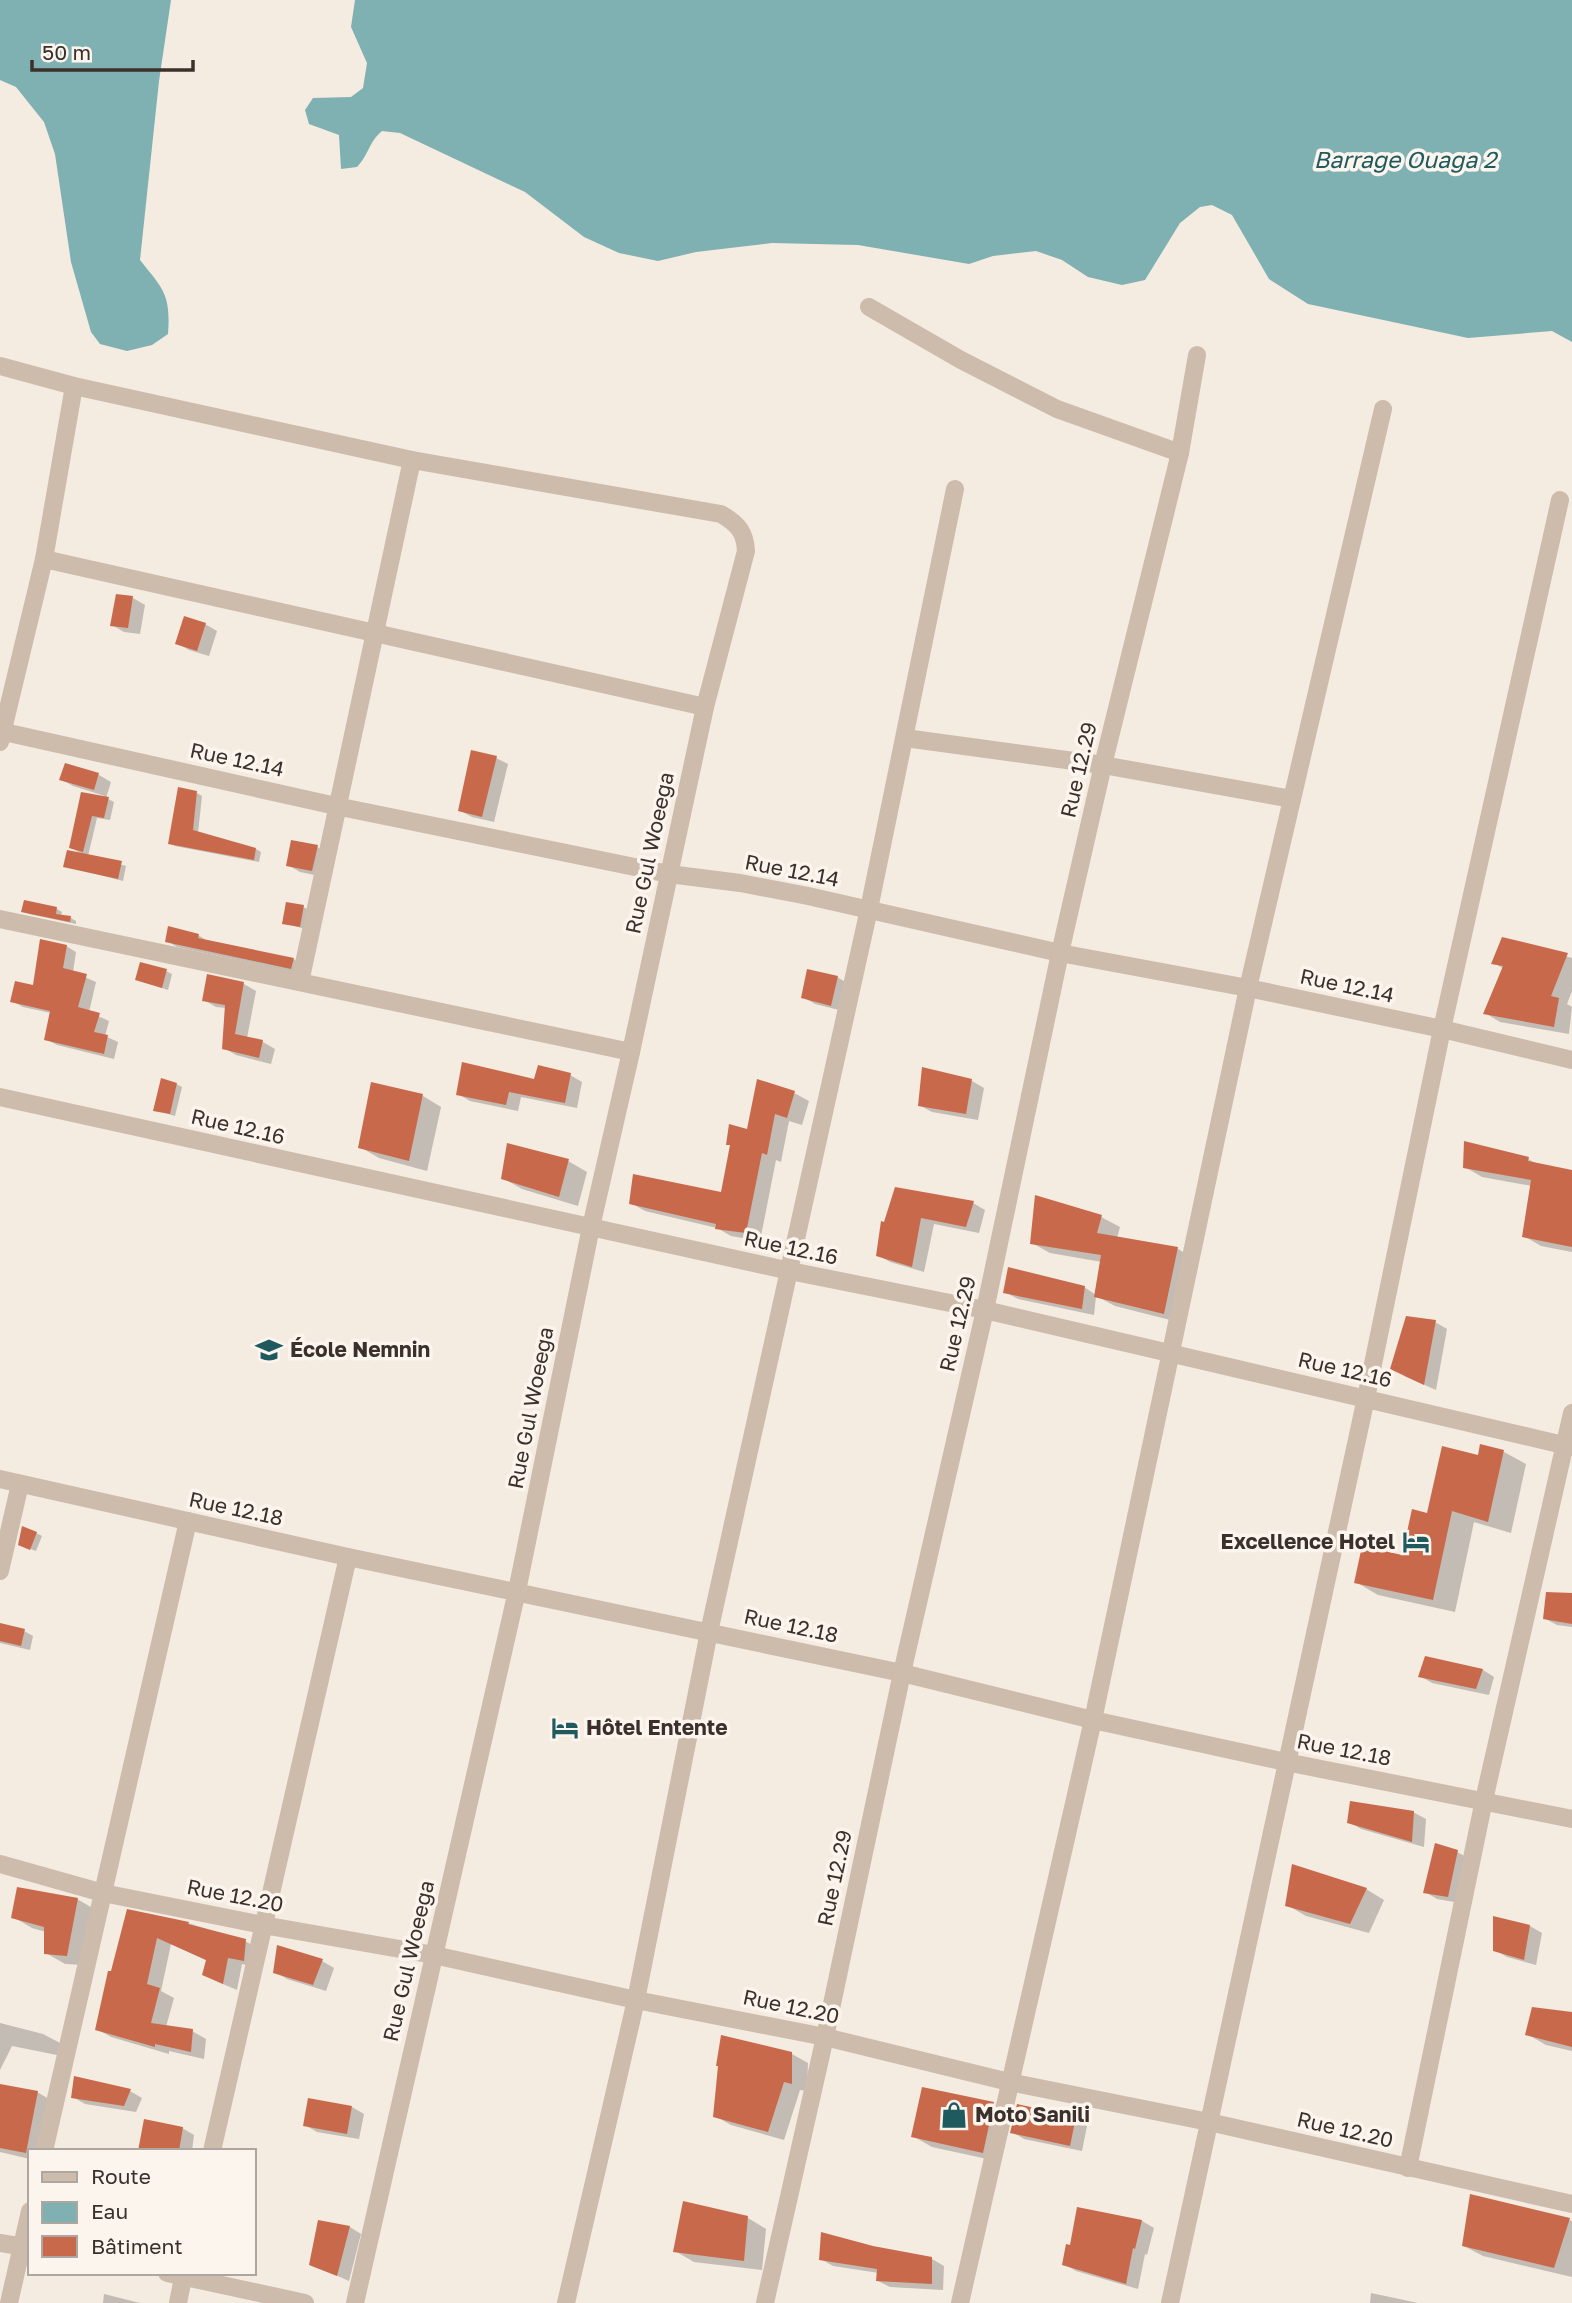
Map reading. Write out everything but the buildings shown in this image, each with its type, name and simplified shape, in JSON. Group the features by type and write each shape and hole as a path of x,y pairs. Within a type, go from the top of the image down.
{"street":[{"path":"869,307 961,360 1057,409 1180,453"},
{"name":"Rue 12.29","path":"765,2303 825,2037 902,1673 985,1310 1060,953 1180,453 1197,355"},
{"path":"0,366 74,386 412,460 300,982"},
{"path":"1,735 44,559 74,386"},
{"path":"960,2303 1093,1720 1248,988 1383,409"},
{"name":"Rue Gul Woeega","path":"355,2303 517,1591 591,1227 705,707 746,551 745,536 736,523 721,514 412,460"},
{"path":"566,2303 636,2000 709,1632 869,909 955,489"},
{"path":"1170,2303 1366,1398 1442,1029 1560,500"},
{"path":"44,559 705,707"},
{"name":"Rue 12.14","path":"1,735 669,874 740,883 869,909 1060,953 1248,988 1442,1029 1572,1060"},
{"path":"905,738 1103,765 1292,799"},
{"path":"0,919 631,1052"},
{"name":"Rue 12.16","path":"0,1097 790,1271 985,1310 1568,1447"},
{"path":"1408,2168 1484,1800 1568,1447 1572,1413"},
{"name":"Rue 12.18","path":"0,1479 348,1557 902,1673 1093,1720 1286,1762 1572,1819"},
{"path":"0,1571 20,1483"},
{"path":"44,2149 188,1521"},
{"path":"212,2149 348,1557"},
{"name":"Rue 12.20","path":"0,1864 103,1893 434,1955 636,2000 825,2037 1009,2082 1209,2122 1572,2204"},
{"path":"9,2303 26,2248 28,2230"},
{"path":"0,2242 26,2248"},
{"path":"178,2275 178,2303"},
{"path":"182,2275 305,2303"}],"water":[{"path":"0,0 171,0 159,81 140,260 160,286 167,301 168,334 152,345 127,351 100,344 91,332 71,262 55,154 44,122 16,87 0,80"},
{"name":"Barrage Ouaga 2","path":"355,0 1572,0 1572,342 1552,331 1468,338 1308,304 1269,279 1232,215 1212,205 1200,207 1180,223 1145,280 1122,285 1088,277 1062,260 1036,251 993,256 969,264 858,245 772,243 696,252 658,261 619,253 584,237 525,192 400,133 382,131 357,167 341,169 339,135 309,124 305,110 313,98 351,97 363,88 367,63 351,27"}],"place":[{"name":"École Nemnin","path":"269,1350"},
{"name":"Excellence Hotel","path":"1416,1542"},
{"name":"Hôtel Entente","path":"565,1728"},
{"name":"Moto Sanili","path":"954,2115"}]}
